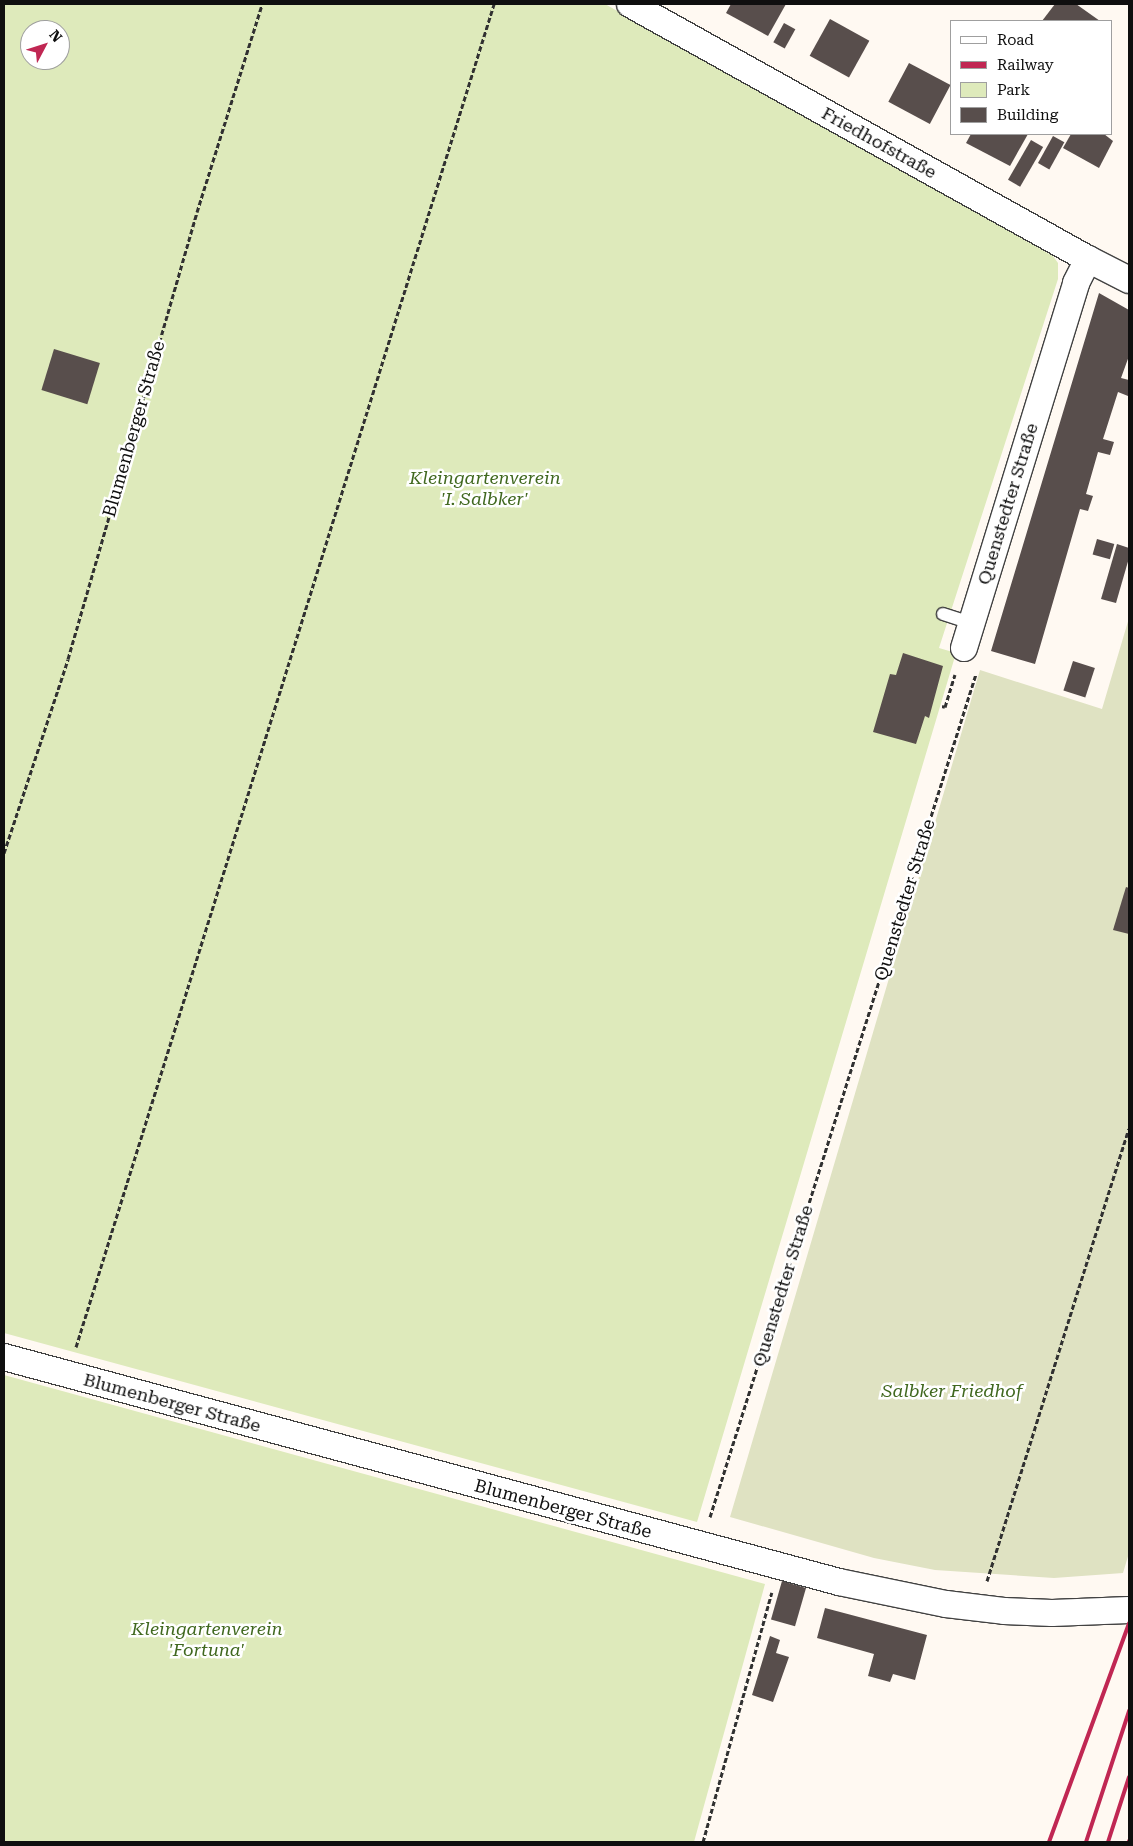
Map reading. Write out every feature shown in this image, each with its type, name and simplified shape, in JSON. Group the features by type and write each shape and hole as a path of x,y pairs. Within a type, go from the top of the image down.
{"street":[{"name":"Friedhofstraße","path":"630,4 1129,280"},
{"name":"Quenstedter Straße","path":"964,648 1073,292 1088,259"},
{"name":"Blumenberger Straße","path":"4,1357 779,1568 891,1594 984,1609 1052,1613 1129,1610"}],"lane":[{"path":"943,614 971,623"}],"path":[{"name":"Blumenberger Straße","path":"4,853 68,659 196,212 262,4"},
{"path":"67,1374 494,4"},
{"path":"942,706 945,707 964,648"},
{"name":"Quenstedter Straße","path":"701,1546 979,664 964,648"},
{"path":"984,1609 988,1573 1129,1129"},
{"path":"702,1842 779,1568"}],"green space":[{"name":"Kleingartenverein 'I. Salbker'","path":"4,4 605,4 1053,256 1058,263 1058,279 939,648 956,653 697,1522 4,1333"},
{"name":"Salbker Friedhof","path":"1129,618 1129,1553 1123,1573 1054,1578 935,1570 874,1558 730,1517 980,670 1102,709"},
{"name":"Kleingartenverein 'Fortuna'","path":"4,1375 765,1584 694,1842 4,1842"}],"building":[{"path":"731,4 786,4 768,36 726,13"},
{"path":"1055,4 1076,4 1099,20 1043,20"},
{"path":"830,19 869,41 849,78 810,56"},
{"path":"784,23 795,29 785,49 773,42"},
{"path":"909,63 950,85 930,124 888,102"},
{"path":"970,135 1027,135 1010,166 966,143"},
{"path":"1070,135 1105,135 1113,141 1099,168 1063,148"},
{"path":"1053,136 1064,142 1049,169 1038,163"},
{"path":"1031,140 1043,147 1020,187 1008,180"},
{"path":"1099,293 1129,310 1129,356 1121,378 1129,380 1129,393 1128,396 1118,392 1103,439 1114,442 1110,455 1098,452 1086,494 1093,496 1088,511 1080,509 1035,664 991,651"},
{"path":"54,349 100,363 87,404 41,390"},
{"path":"1097,539 1114,544 1110,559 1093,554"},
{"path":"1117,544 1129,548 1129,558 1116,603 1101,599"},
{"path":"903,653 943,666 929,718 925,716 916,744 873,732 890,674 896,675"},
{"path":"1073,661 1095,668 1085,698 1063,690"},
{"path":"1126,887 1129,888 1129,934 1113,930"},
{"path":"782,1581 806,1588 795,1626 771,1619"},
{"path":"825,1608 927,1635 915,1680 893,1674 890,1682 868,1676 874,1654 817,1638"},
{"path":"770,1636 780,1640 776,1653 789,1657 773,1702 752,1695"}],"railway":[{"path":"1049,1842 1129,1623"},
{"path":"1086,1842 1129,1711"},
{"path":"1108,1842 1129,1777"}]}
